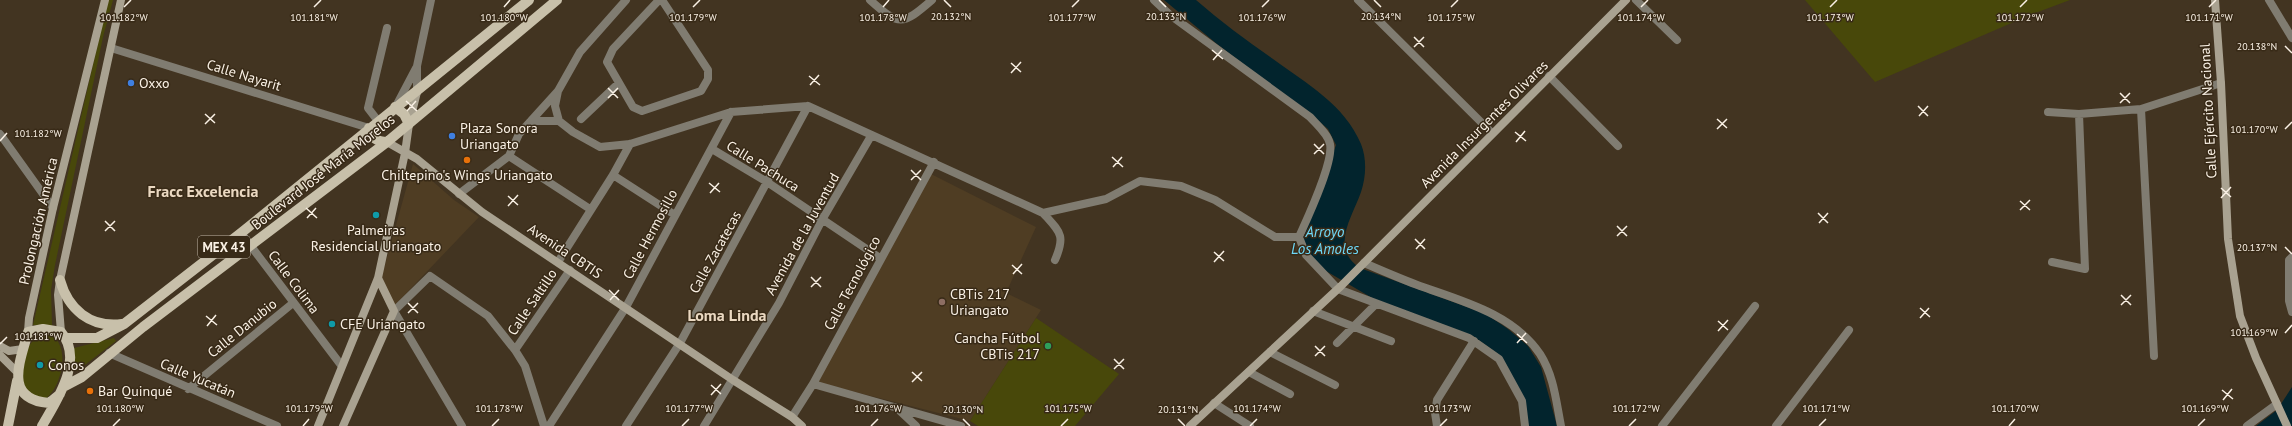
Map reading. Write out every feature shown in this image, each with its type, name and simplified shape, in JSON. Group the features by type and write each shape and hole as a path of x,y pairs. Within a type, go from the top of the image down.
{"main road":[{"name":"Boulevard José María Morelos","path":"64,335 97,338 124,324 241,233 529,0"},
{"name":"Boulevard José María Morelos","path":"62,391 82,377 109,353 387,142 557,0"},
{"path":"395,107 404,114 409,124"},
{"path":"369,128 371,136 377,141 387,142"},
{"path":"60,280 70,304 83,317 104,324 124,324"},
{"name":"MEX 43","path":"28,332 43,329 64,335"},
{"path":"8,426 17,376 28,332"},
{"path":"42,426 62,391 69,360 70,346 64,335"},
{"name":"MEX 43","path":"17,376 23,394 36,402 49,403 62,391"}],"street":[{"name":"Prolongación América","path":"28,332 29,318 53,208 105,0"},
{"path":"64,335 58,295 60,280 120,4 116,0"},
{"path":"318,426 341,365 378,278 406,153 409,124 417,92 417,66 431,0"},
{"path":"459,194 509,156 519,134 558,91 580,52 626,0"},
{"path":"659,0 613,49 607,62 633,107 642,111 701,91 708,79 708,70 662,0"},
{"path":"870,0 890,18 901,21 916,14 932,0"},
{"path":"1154,0 1170,14 1310,117 1323,131 1330,145 1326,171 1299,237 1306,255 1340,287 1376,304 1474,341 1500,359 1522,401 1525,426"},
{"path":"1358,0 1492,133"},
{"name":"Avenida Insurgentes Olivares","path":"1340,287 1626,0"},
{"path":"1636,0 1676,40"},
{"name":"Calle Ejército Nacional","path":"2215,0 2221,83 2228,239 2240,316 2256,358 2287,426"},
{"path":"2269,0 2292,38"},
{"path":"378,121 368,108 387,28"},
{"name":"Calle Nayarit","path":"111,48 369,128"},
{"path":"395,107 417,66"},
{"path":"1549,76 1618,146"},
{"path":"581,119 619,83"},
{"path":"2048,112 2079,114 2141,109 2221,83"},
{"path":"558,91 555,106 560,121 573,132 600,146 630,144 731,112 808,106 871,136 934,162 1043,213 1061,236 1061,245 1055,260"},
{"name":"Calle Zacatecas","path":"626,426 680,343 808,106"},
{"path":"2141,109 2154,356"},
{"name":"Calle Hermosillo","path":"549,426 626,307 731,112"},
{"path":"2052,262 2084,269 2079,114"},
{"path":"530,122 560,121"},
{"path":"0,134 53,208"},
{"name":"Avenida de la Juventud","path":"704,426 779,303 822,220 871,136"},
{"name":"Avenida CBTIS","path":"387,142 417,159 482,212 680,343 733,380 792,417 802,426"},
{"path":"558,262 613,175 630,144"},
{"name":"Calle Pachuca","path":"712,149 767,182 880,258"},
{"path":"509,156 590,210"},
{"name":"Calle Tecnológico","path":"792,417 813,384 880,258 934,162"},
{"path":"613,175 675,215"},
{"path":"1043,213 1106,199 1140,181 1181,186 1215,200 1275,236 1299,237"},
{"name":"Calle Colima","path":"241,233 341,365"},
{"path":"2292,257 2289,260 2288,301 2292,312"},
{"path":"1362,265 1488,311 1526,338 1539,353 1548,369 1553,384 1561,426"},
{"name":"Calle Saltillo","path":"515,350 570,270"},
{"path":"344,425 394,311 430,276 488,316 515,350 525,366 544,426"},
{"path":"378,278 394,311 462,426"},
{"path":"1190,426 1340,287"},
{"path":"369,298 375,294 382,294 387,297"},
{"name":"Calle Danubio","path":"188,389 293,303"},
{"path":"1337,343 1376,304"},
{"path":"1662,426 1754,306"},
{"path":"1313,311 1391,341"},
{"path":"1776,426 1850,330"},
{"path":"1437,426 1435,413 1437,400 1474,341"},
{"path":"0,346 9,351 23,349"},
{"path":"1270,352 1335,385"},
{"name":"Calle Yucatán","path":"109,353 188,389 277,426"},
{"path":"0,355 17,376"},
{"path":"1249,372 1290,394"},
{"path":"813,384 961,426"},
{"path":"1214,403 1250,426"},
{"path":"2247,426 2278,406"},
{"path":"897,408 916,426"}],"shaded area":[{"path":"108,0 113,0 103,37 55,265 51,290 52,326 33,325"},
{"path":"1805,0 2070,0 2030,15 1875,82"},
{"path":"413,164 454,200 479,217 395,305 381,279"},
{"name":"CBTis 217 Uriangato","path":"929,173 1036,227 1006,293 1041,310 970,421 816,382"},
{"name":"Cancha Fútbol CBTis 217","path":"1036,318 1119,374 1075,426 978,426 970,421"},
{"path":"45,333 55,338 60,346 62,368 59,380 54,390 40,401 20,386 28,348 32,341"},
{"path":"114,338 116,341 77,371 73,371 74,348"}],"water":[{"name":"Arroyo Los Amoles","path":"1164,0 1196,0 1233,30 1311,86 1335,106 1354,130 1361,144 1365,162 1363,186 1346,232 1346,251 1351,260 1360,268 1486,314 1508,329 1528,346 1541,367 1557,426 1529,426 1501,356 1473,336 1379,302 1326,271 1309,254 1303,237 1336,145 1328,129 1217,44"},
{"path":"2292,387 2292,426 2256,426 2277,410"}],"place":[{"name":"Oxxo","path":"131,83"},
{"name":"Plaza Sonora Uriangato","path":"452,136"},
{"name":"Chiltepino's Wings Uriangato","path":"467,160"},
{"name":"Palmeiras Residencial Uriangato","path":"376,215"},
{"name":"CBTis 217 Uriangato","path":"942,302"},
{"name":"CFE Uriangato","path":"332,324"},
{"name":"Cancha Fútbol CBTis 217","path":"1048,346"},
{"name":"Conos","path":"40,365"},
{"name":"Bar Quinqué","path":"90,391"}],"district":[{"name":"Fracc Excelencia","path":"203,191"},
{"name":"Loma Linda","path":"727,315"}]}
